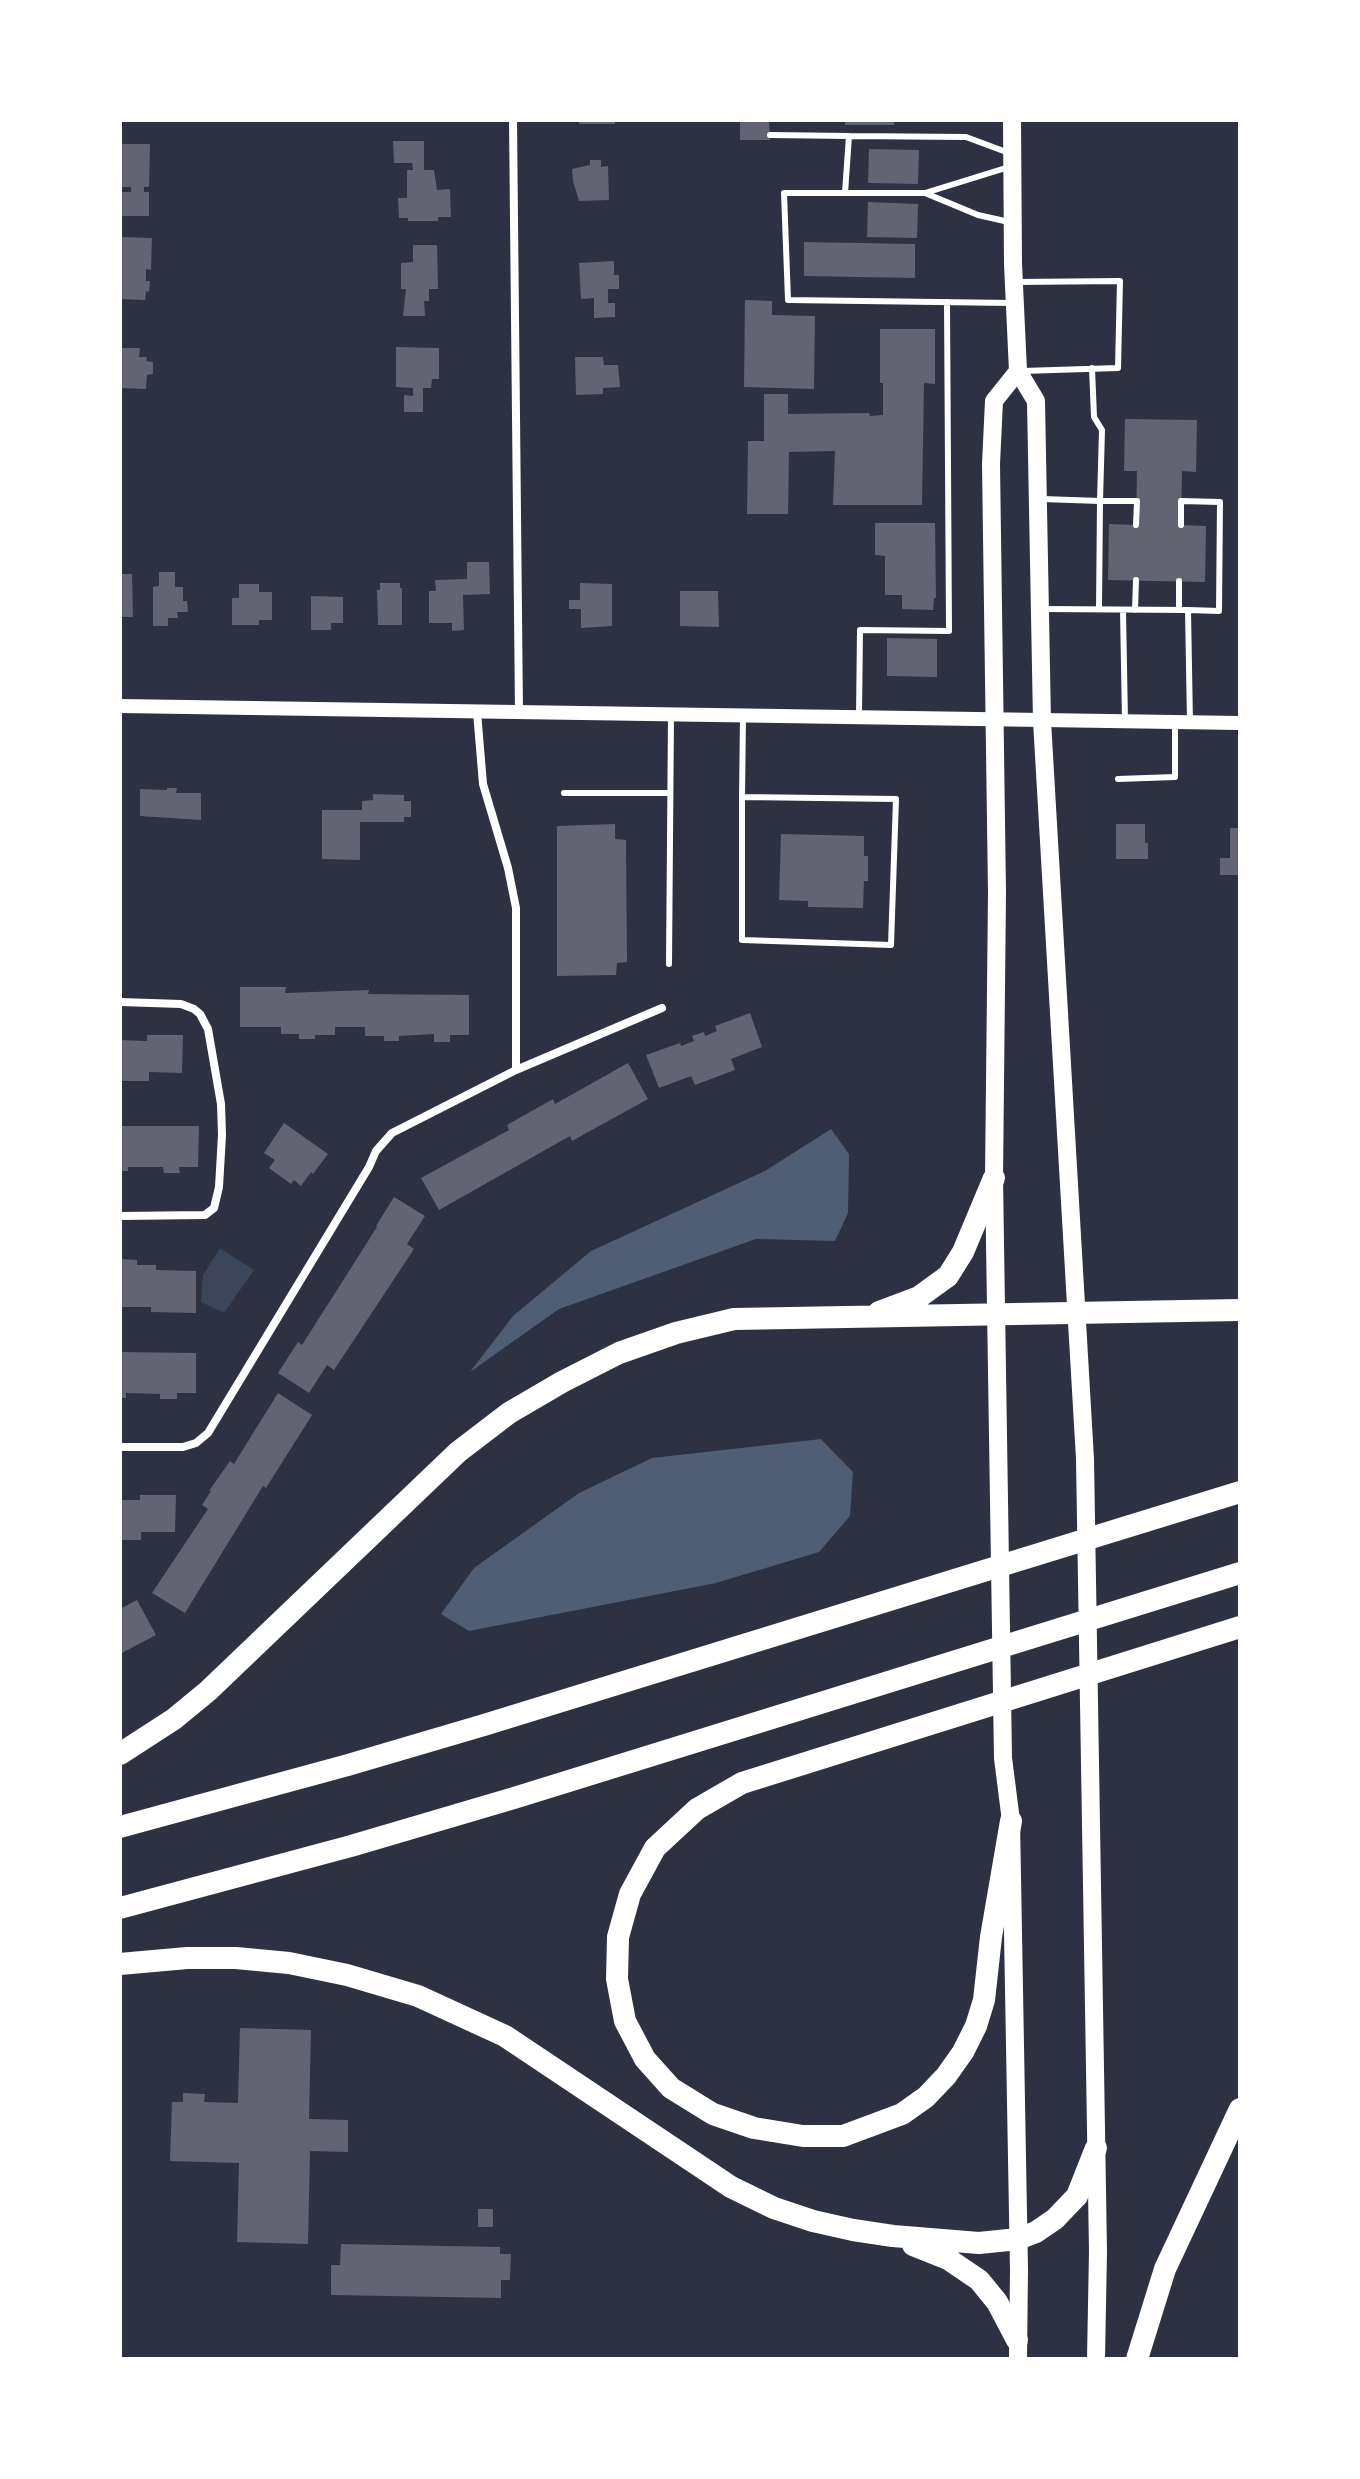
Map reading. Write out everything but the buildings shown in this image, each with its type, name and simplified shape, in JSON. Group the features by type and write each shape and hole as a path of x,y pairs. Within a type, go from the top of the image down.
{"highway":[{"path":"862,1318 919,1297 948,1276 963,1252 994,1178"},
{"path":"120,1754 174,1719 208,1691 458,1452 535,1397 619,1353 676,1333 734,1319 1240,1310"},
{"path":"120,1827 484,1725 1240,1492"},
{"path":"120,1908 351,1846 514,1798 1240,1573"},
{"path":"1011,1821 991,1937 984,2000 976,2026 946,2076 926,2097 902,2114 843,2136 803,2136 754,2128 713,2114 671,2088 645,2059 625,2021 617,1979 618,1937 630,1894 655,1848 697,1809 742,1783 1240,1627"},
{"path":"120,1964 187,1958 289,1963 347,1975 418,1996 517,2043 731,2187 774,2208 813,2221 893,2236 979,2243 1018,2239 1036,2232 1055,2219 1077,2196 1096,2148"},
{"path":"1137,2359 1165,2269 1240,2109"},
{"path":"893,2236 948,2259 989,2290 1018,2350"}],"main road":[{"path":"1012,120 1018,371 1036,401 1042,721 1085,1459 1096,2148 1096,2359"},
{"path":"1018,371 994,401 991,464 997,909 994,1178 1003,1758 1011,1821 1018,2350"}],"street":[{"path":"513,120 519,712"},
{"path":"120,706 1240,723"},
{"path":"477,712 483,784 508,868 516,908 516,1070"},
{"path":"120,1002 181,1004 200,1014 208,1029 221,1104 222,1135 219,1187 214,1208 205,1215 120,1216"},
{"path":"120,1447 178,1447 193,1444 208,1433 379,1146 403,1127 516,1070 662,1008"}],"lane":[{"path":"770,135 966,137 1012,160"},
{"path":"845,193 849,136"},
{"path":"1012,160 925,193 784,193 788,300 1015,303"},
{"path":"925,193 978,215 1013,223"},
{"path":"1014,282 1120,281 1118,368 1018,371"},
{"path":"859,718 860,630 949,631 947,302"},
{"path":"1092,368 1094,417 1102,430 1099,609"},
{"path":"1038,499 1137,501 1136,525"},
{"path":"1040,609 1219,611 1220,502 1181,501 1181,525"},
{"path":"1135,610 1136,580"},
{"path":"1179,581 1179,610"},
{"path":"1123,610 1125,722"},
{"path":"1188,610 1190,723"},
{"path":"669,964 671,715"},
{"path":"742,797 896,799 891,945 742,940 742,797 743,716"},
{"path":"1118,779 1175,777 1175,723"},
{"path":"564,793 670,793"}],"shaded area":[{"path":"831,1129 849,1154 848,1213 835,1241 756,1239 559,1309 470,1372 513,1316 591,1251 765,1171"},
{"path":"220,1248 254,1270 224,1313 201,1302 203,1275"},
{"path":"821,1439 853,1472 850,1516 819,1552 716,1583 469,1631 441,1614 474,1568 579,1493 652,1458"}]}
